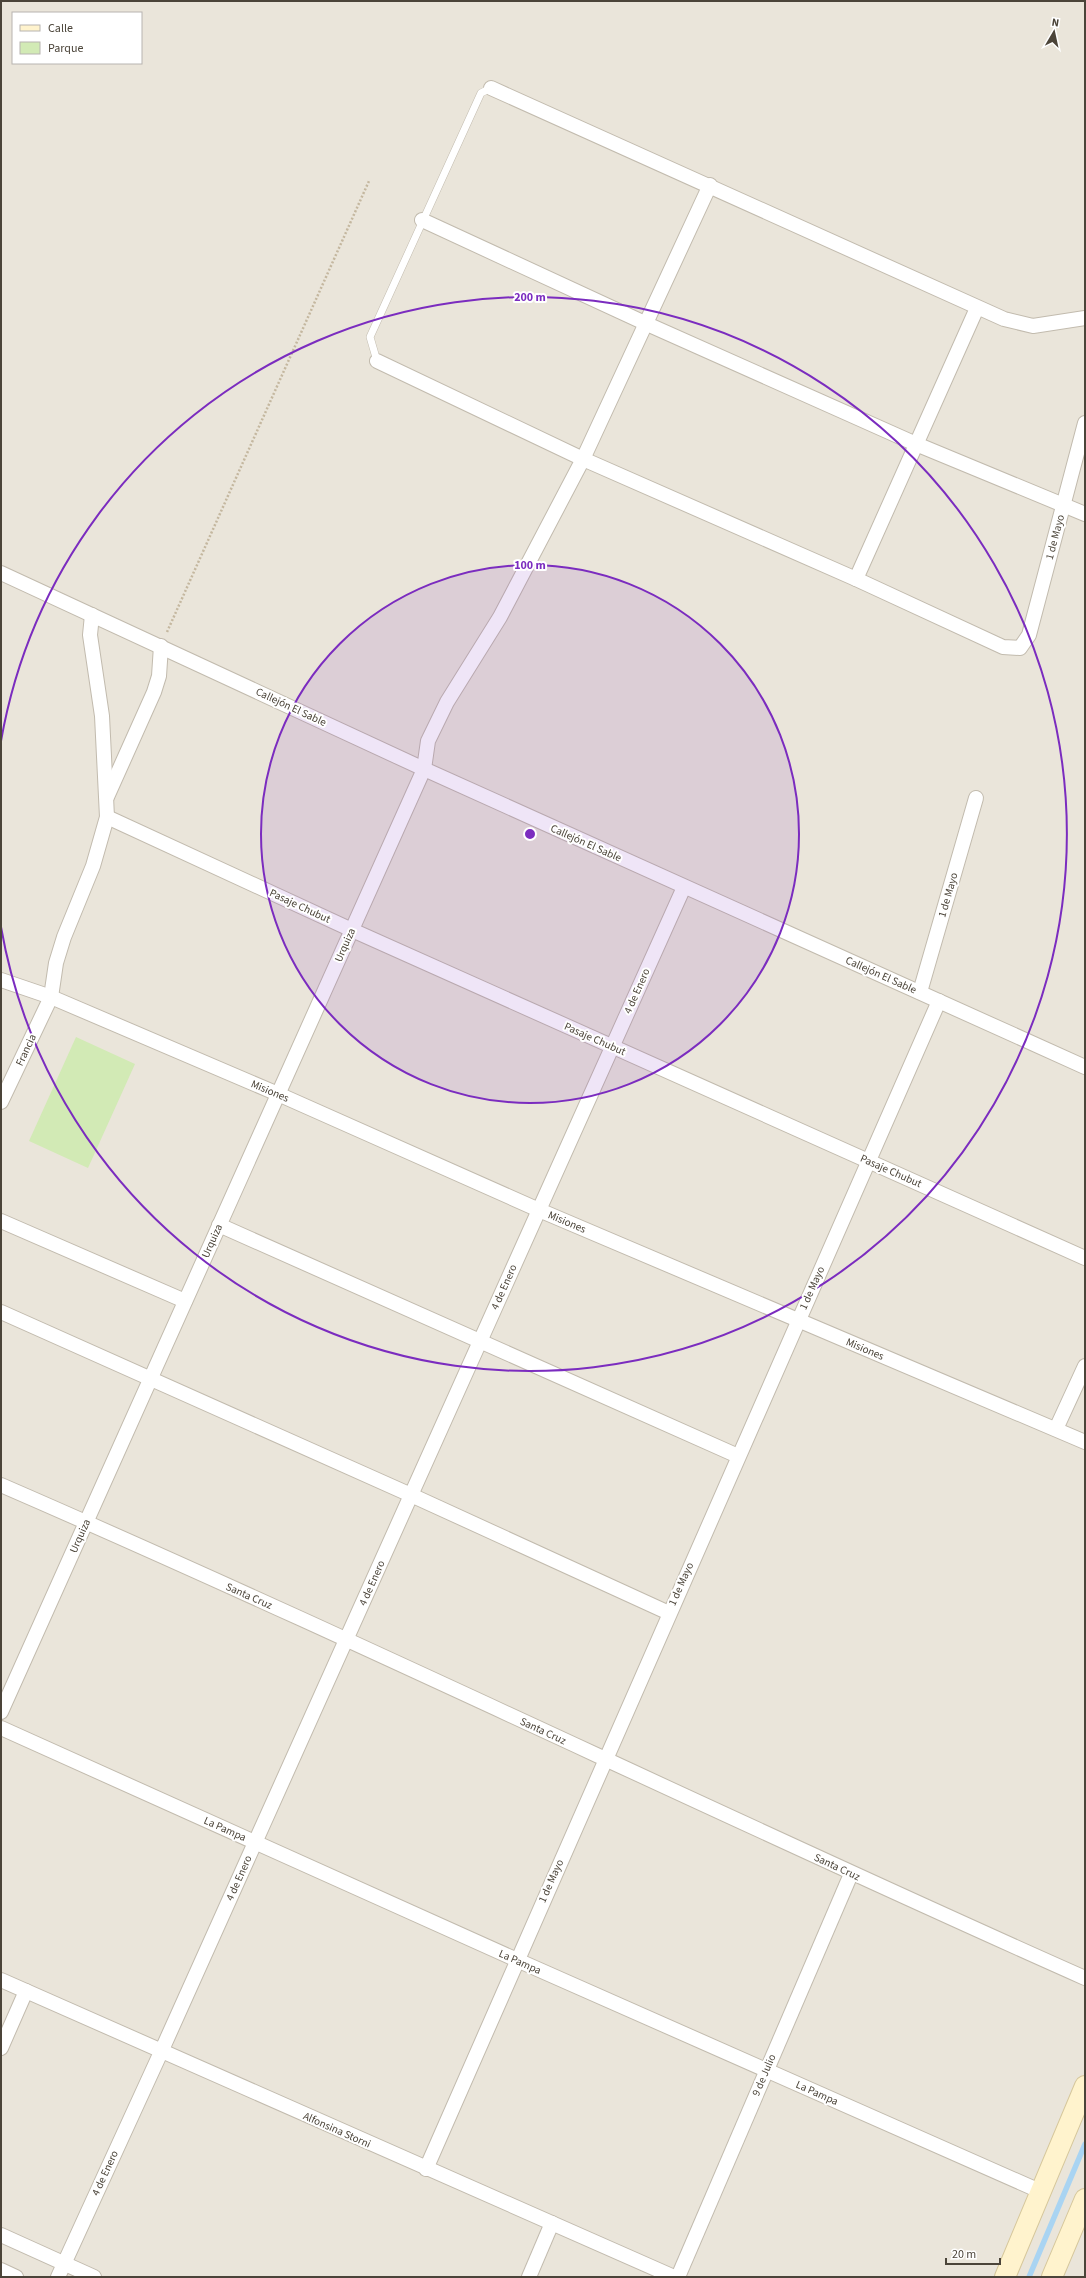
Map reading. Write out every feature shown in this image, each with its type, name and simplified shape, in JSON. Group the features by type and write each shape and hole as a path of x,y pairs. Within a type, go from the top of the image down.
{"main road":[{"path":"1005,2277 1042,2192 1085,2086"},
{"path":"1052,2277 1085,2199"}],"street":[{"path":"491,88 710,185 1004,319 1033,326 1085,318"},
{"name":"Urquiza","path":"1,1712 424,769 428,741 447,702 500,617 584,459 710,185"},
{"path":"422,220 647,324 916,444 1085,514"},
{"path":"376,361 584,459 856,579 977,308"},
{"name":"1 de Mayo","path":"856,579 1003,648 1020,648 1029,635 1085,423"},
{"name":"Callejón El Sable","path":"1,573 424,769 1085,1067"},
{"name":"Francia","path":"1,1102 50,997 56,963 64,937 93,866 107,817 102,716 90,635 92,615"},
{"path":"106,799 154,692 159,676 161,646"},
{"name":"1 de Mayo","path":"920,992 976,798"},
{"name":"Pasaje Chubut","path":"107,817 352,930 1085,1258"},
{"name":"4 de Enero","path":"58,2277 161,2052 684,887"},
{"name":"Misiones","path":"1,980 50,997 278,1094 539,1210 1085,1442"},
{"name":"1 de Mayo","path":"426,2168 797,1320 939,1001"},
{"path":"1,1221 185,1301"},
{"path":"219,1226 738,1456"},
{"path":"1,1312 411,1495 669,1614"},
{"path":"1056,1429 1085,1366"},
{"name":"Santa Cruz","path":"1,1485 346,1640 851,1874 1085,1978"},
{"name":"La Pampa","path":"1,1728 517,1960 1042,2192"},
{"name":"9 de Julio","path":"678,2277 851,1874"},
{"name":"Alfonsina Storni","path":"1,1980 161,2052 674,2277"},
{"path":"1,2048 26,1991"},
{"path":"529,2277 552,2224"},
{"path":"1,2235 94,2277"},
{"path":"1,2270 16,2277"}],"lane":[{"path":"376,361 370,337 481,93 491,88"}],"path":[{"path":"161,646 369,181"}],"shaded area":[{"path":"1,1 1085,1 1085,2277 1,2277"}],"green space":[{"path":"76,1037 135,1064 88,1168 29,1141"}],"waterway":[{"path":"1029,2277 1085,2144"}]}
